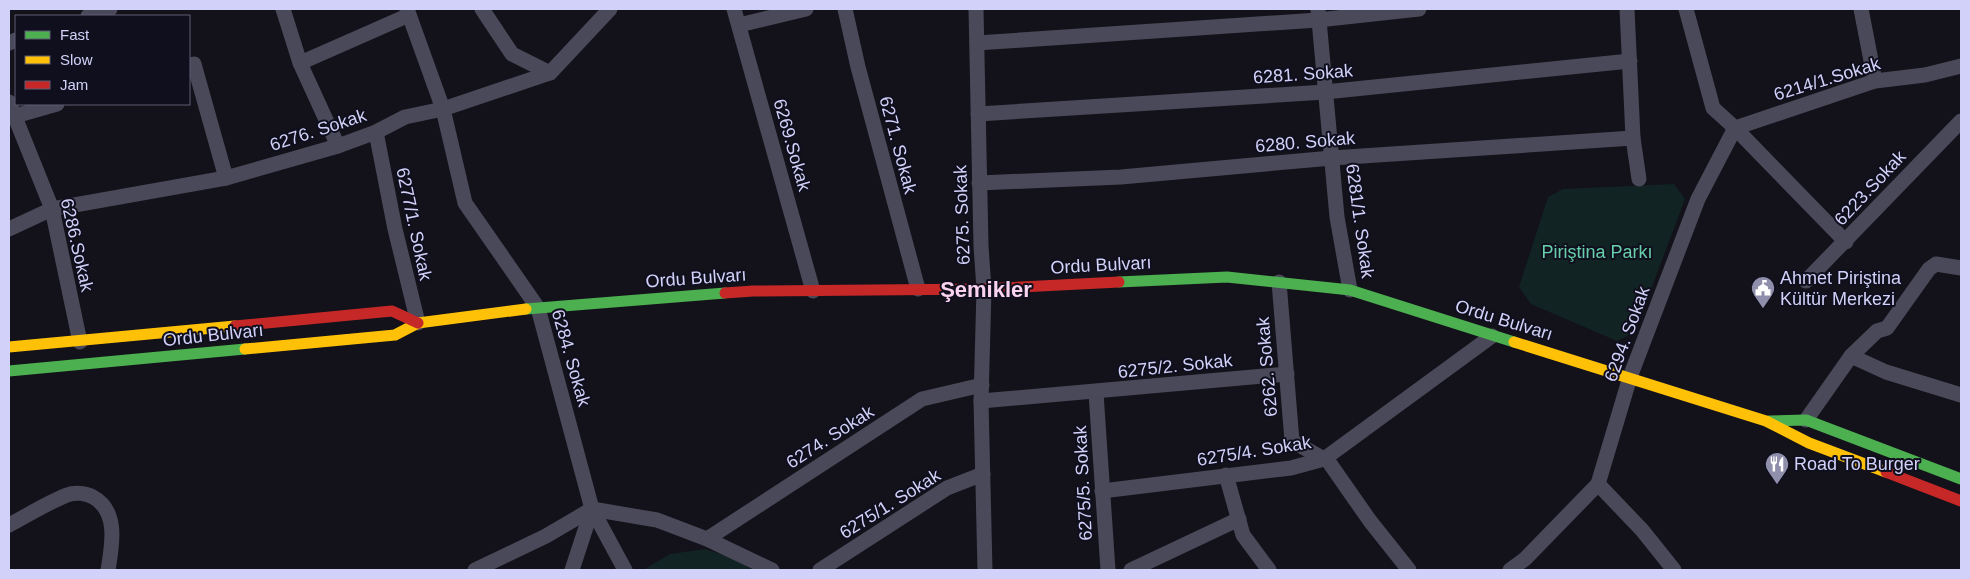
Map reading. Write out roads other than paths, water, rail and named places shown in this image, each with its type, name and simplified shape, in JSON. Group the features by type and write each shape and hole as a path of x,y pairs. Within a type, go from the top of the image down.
{"main road":[{"name":"Ordu Bulvarı","path":"9,371 395,335 418,323 538,308 753,291 984,289 1227,277 1350,290 1766,421 1809,443 1961,501"},
{"name":"Ordu Bulvarı","path":"9,348 392,311 418,323"},
{"name":"Ordu Bulvarı","path":"1766,421 1806,420 1961,479"}],"street":[{"path":"91,15 110,9"},
{"path":"283,9 300,63 338,146"},
{"path":"482,9 512,54 550,72"},
{"name":"6276. Sokak","path":"9,229 52,209 226,178 338,146 376,132 405,117 443,109 550,72 610,9"},
{"name":"6269.Sokak","path":"734,9 813,290"},
{"path":"739,25 806,9"},
{"name":"6271. Sokak","path":"845,9 858,67 918,290"},
{"name":"6275. Sokak","path":"976,9 979,183 984,289 981,401 985,570"},
{"path":"976,43 1318,14 1420,9"},
{"path":"1627,9 1634,138 1639,179"},
{"path":"1686,9 1714,108 1846,242"},
{"path":"1861,9 1875,81"},
{"path":"300,63 408,12"},
{"name":"6284. Sokak","path":"408,12 443,109 465,202 538,308 592,509 625,570"},
{"name":"6281/1. Sokak","path":"1318,14 1337,217 1350,290"},
{"name":"6281. Sokak","path":"978,114 1325,92 1630,61"},
{"path":"190,66 194,64 226,178"},
{"name":"6214/1.Sokak","path":"1735,128 1875,81 1925,74 1961,66"},
{"path":"12,109 47,105"},
{"name":"6286.Sokak","path":"12,109 52,209 80,342"},
{"name":"6223.Sokak","path":"1806,281 1846,242 1889,193 1961,121"},
{"name":"6294. Sokak","path":"1510,570 1530,564 1598,484 1630,377 1698,199 1735,128"},
{"name":"6277/1. Sokak","path":"376,132 399,246 418,323"},
{"name":"6280. Sokak","path":"979,183 1121,177 1332,158 1634,138"},
{"path":"1806,420 1851,356 1877,331 1888,328 1929,269 1936,264 1961,268"},
{"name":"6262. Sokak","path":"1279,282 1292,441 1325,458 1370,521 1409,570"},
{"name":"6275/4. Sokak","path":"1102,491 1291,468 1325,458 1492,336"},
{"path":"1851,356 1886,372 1961,395"},
{"name":"6275/2. Sokak","path":"981,401 1096,393 1287,374"},
{"name":"6274. Sokak","path":"707,539 922,399 982,384"},
{"name":"6275/5. Sokak","path":"1096,393 1108,570"},
{"name":"6275/1. Sokak","path":"820,570 947,488 983,474"},
{"path":"1226,475 1243,535 1269,570"},
{"path":"1598,484 1642,530 1674,570"},
{"path":"9,525 69,494 87,494 102,502 110,515 112,543 108,570"},
{"path":"572,570 592,509"},
{"path":"475,570 546,536 592,509 657,520 707,539 772,570"},
{"path":"1131,570 1239,519"}],"place":[{"name":"Ahmet Piriştina Kültür Merkezi","path":"1763,309"},
{"name":"Road To Burger","path":"1777,485"}],"district":[{"name":"Şemikler","path":"986,289"}],"park label":[{"name":"Piriştina Parkı","path":"1597,252"}]}
